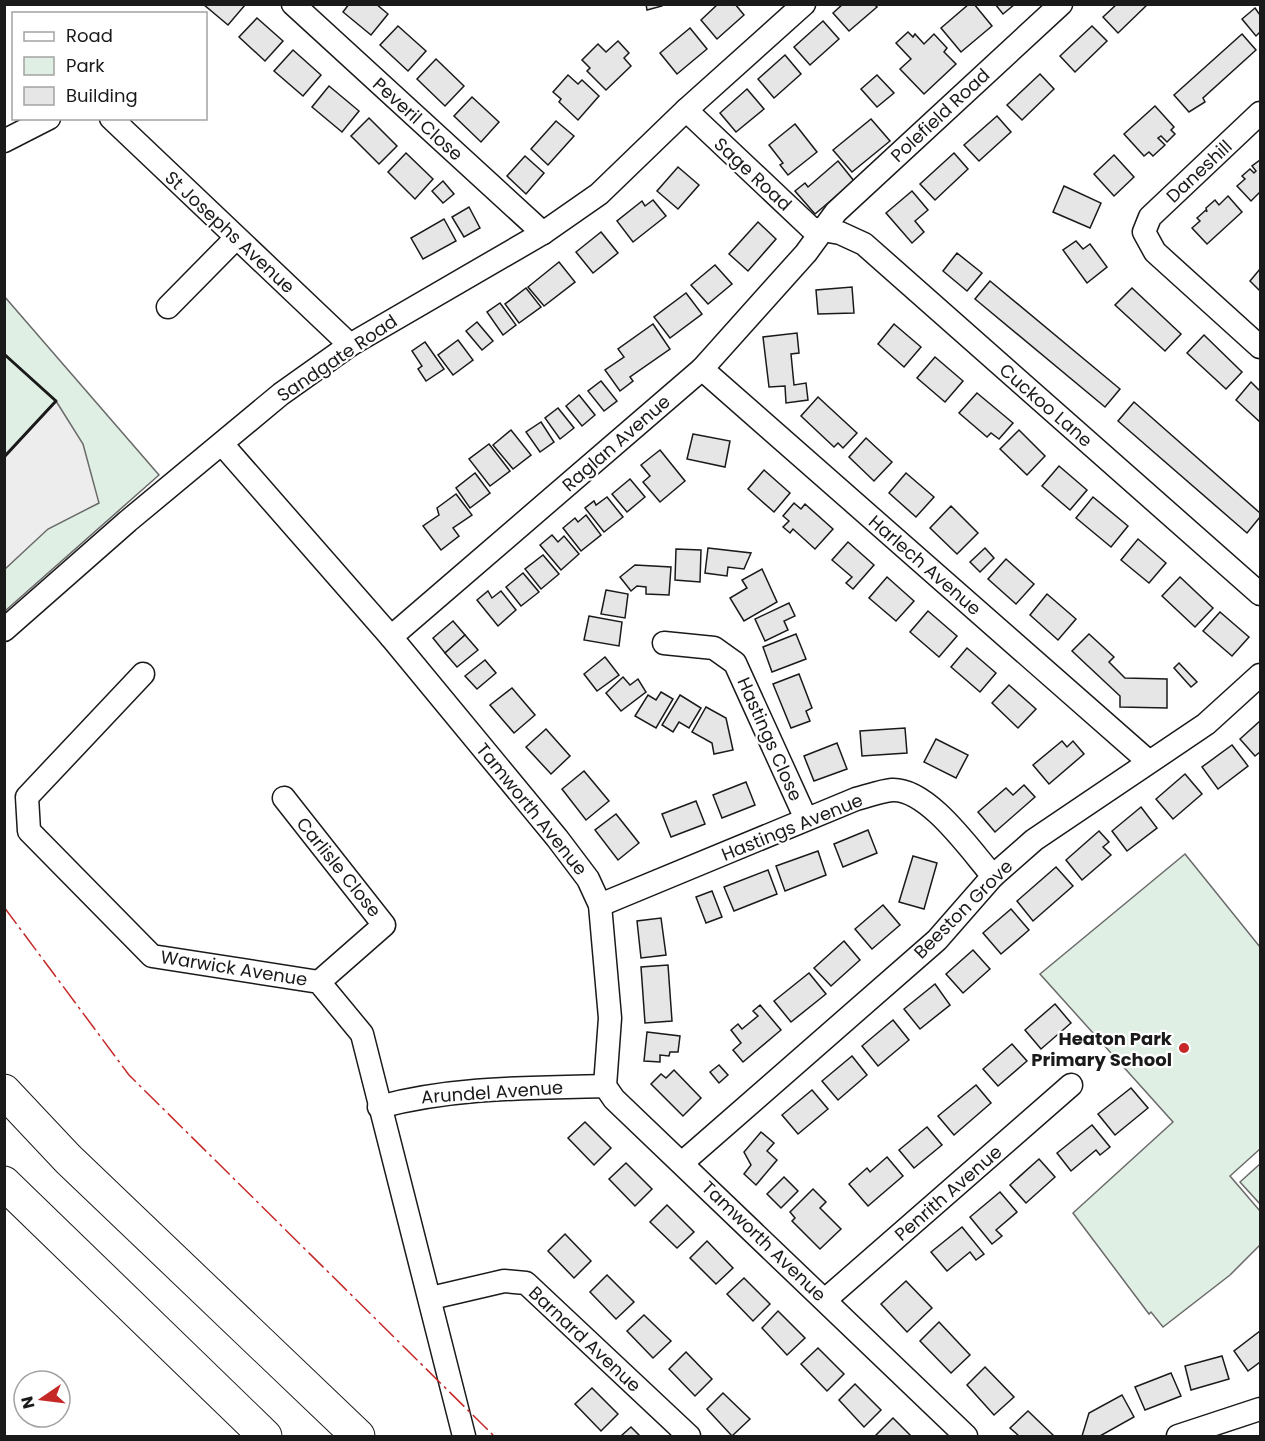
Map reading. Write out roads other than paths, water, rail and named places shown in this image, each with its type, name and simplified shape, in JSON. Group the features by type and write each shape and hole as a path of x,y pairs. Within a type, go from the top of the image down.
{"highway":[{"path":"4,1091 68,1159 358,1437"},
{"path":"4,1183 265,1437"}],"street":[{"name":"Peveril Close","path":"293,4 543,233"},
{"name":"Sandgate Road","path":"4,630 128,521 281,394 350,345 543,233 599,194 686,110 804,4"},
{"name":"Polefield Road","path":"824,231 849,200 1062,4"},
{"name":"Sage Road","path":"686,110 811,228 824,231"},
{"name":"Daneshill","path":"1260,114 1150,217 1144,232 1155,252 1260,347"},
{"path":"4,141 45,120"},
{"name":"St Josephs Avenue","path":"113,120 350,345"},
{"name":"Raglan Avenue","path":"391,637 702,369 824,231"},
{"name":"Cuckoo Lane","path":"824,231 851,237 864,244 1260,594"},
{"path":"168,307 236,238"},
{"name":"Harlech Avenue","path":"702,369 1148,761"},
{"name":"Tamworth Avenue","path":"222,444 391,637 557,838 588,879 600,905 610,1018 605,1086 614,1099 966,1437"},
{"name":"Hastings Close","path":"664,643 714,648 735,663 806,819"},
{"name":"Warwick Avenue","path":"143,674 27,797 29,831 152,956 319,982 362,1034 379,1107 431,1298 464,1437"},
{"name":"Beeston Grove","path":"682,1163 937,939 993,876 1034,840 1206,724 1260,675"},
{"name":"Hastings Avenue","path":"600,905 856,799 893,790 914,795 943,819 993,876"},
{"name":"Carlisle Close","path":"284,798 384,925 319,982"},
{"name":"Penrith Avenue","path":"825,1300 1071,1085"},
{"name":"Arundel Avenue","path":"379,1107 418,1096 453,1091 605,1086"},
{"name":"Barnard Avenue","path":"431,1298 504,1281 526,1283 688,1437"},
{"path":"1178,1437 1260,1409"}],"place":[{"name":"Heaton Park Primary School","path":"1184,1048"}]}
